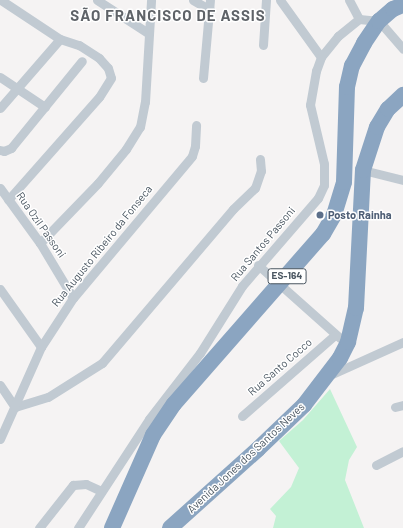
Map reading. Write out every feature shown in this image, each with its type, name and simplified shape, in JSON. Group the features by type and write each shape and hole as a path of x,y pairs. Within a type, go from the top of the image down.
{"highway":[{"name":"ES-164","path":"112,528 153,435 200,372 323,234 334,215 344,182 347,87 352,66 364,42 379,21 393,9 403,5"},
{"name":"Avenida Jones dos Santos Neves","path":"170,528 258,450 304,405 327,376 341,339 356,308 363,170 377,127 388,109 403,95"}],"street":[{"path":"1,0 60,39 79,45 99,58 108,68 111,78 99,97 8,200"},
{"path":"97,0 148,33"},
{"path":"40,243 98,183 140,127 145,102 151,0"},
{"path":"193,0 210,10"},
{"path":"203,78 210,0"},
{"path":"263,45 266,0"},
{"path":"280,0 321,57"},
{"path":"348,0 359,19 379,21 403,49"},
{"name":"Rua Santos Passoni","path":"78,528 101,491 150,419 200,353 258,265 318,198 324,185 324,164 310,105 316,71 321,57 338,36 359,19"},
{"path":"0,108 60,39"},
{"path":"0,150 4,151 11,148 82,61"},
{"path":"0,77 45,107"},
{"name":"Rua Augusto Ribeiro da Fonseca","path":"0,439 41,347 73,298 192,156 195,146 196,125"},
{"path":"0,385 15,407 48,397 102,363 233,209 255,188 261,171 260,159"},
{"path":"363,170 403,180"},
{"name":"Rua Ozil Passoni","path":"0,188 40,243 73,298"},
{"path":"258,265 341,339"},
{"path":"0,289 41,347"},
{"name":"Rua Santo Cocco","path":"242,416 341,339"},
{"path":"327,376 403,342"},
{"path":"376,465 403,451"},
{"path":"39,528 73,485 86,484 101,491"}],"green space":[{"path":"330,389 357,447 349,460 345,480 364,528 273,528 276,516 270,509 291,487 299,468 279,441 303,420"}],"place":[{"name":"Posto Rainha","path":"320,215"}],"district":[{"name":"SÃO FRANCISCO DE ASSIS","path":"168,16"}]}
